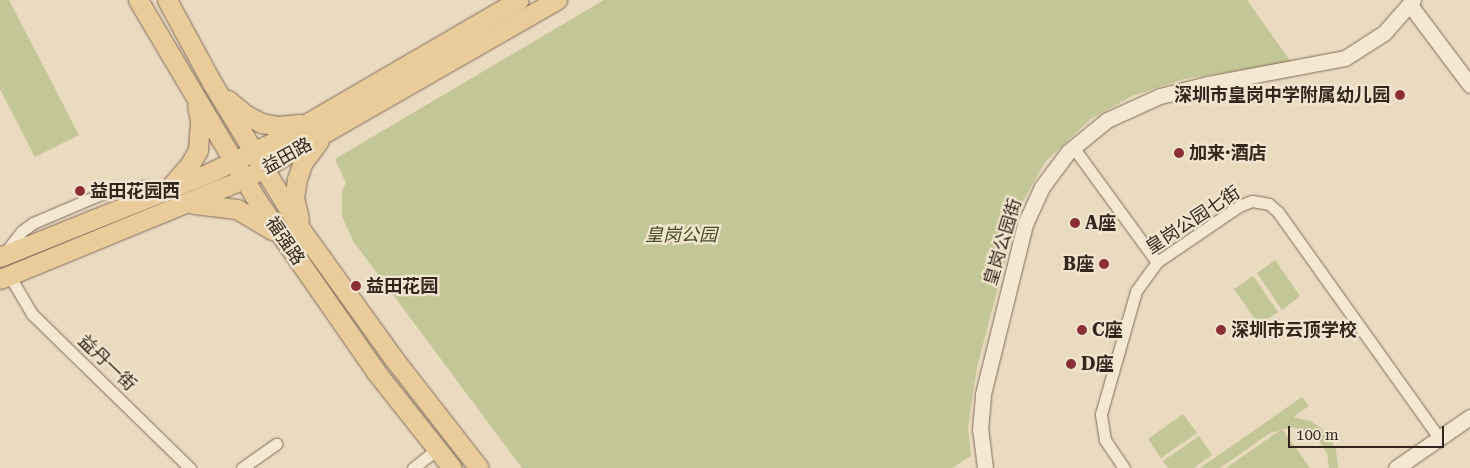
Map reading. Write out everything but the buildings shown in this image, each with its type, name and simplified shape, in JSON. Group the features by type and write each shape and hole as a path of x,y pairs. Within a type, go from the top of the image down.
{"main road":[{"name":"福强路","path":"138,0 244,179 283,238 376,372 452,468"},
{"name":"福强路","path":"167,0 212,83 302,231 394,359 479,468"},
{"name":"益田路","path":"1,254 166,190 253,152 311,121 519,0"},
{"name":"益田路","path":"5,277 185,205 244,179 557,0"},
{"path":"212,83 246,116 262,123 292,126 311,121"},
{"path":"166,190 190,164 198,150 200,120 192,93"},
{"path":"302,231 294,198 297,179 313,147 329,132"},
{"path":"185,205 205,203 237,209 254,217 283,238"}],"street":[{"path":"1412,3 1470,85"},
{"name":"皇岗公园街","path":"985,468 980,430 983,394 1025,224 1051,172 1073,147 1107,120 1166,94 1345,58 1376,40 1412,3"},
{"path":"1073,147 1157,262"},
{"name":"皇岗公园七街","path":"1124,468 1105,440 1101,414 1136,291 1157,262 1239,206 1252,201 1269,204 1439,438"},
{"name":"益丹一街","path":"5,277 32,314 190,468"},
{"path":"1396,468 1470,417"},
{"path":"242,468 276,444"},
{"path":"412,468 436,450"}],"green space":[{"path":"0,0 9,0 79,135 35,157 0,89"},
{"name":"皇岗公园","path":"604,0 1247,0 1291,62 1184,79 1132,96 1091,119 1045,162 1019,209 977,367 968,428 971,456 952,468 522,468 353,241 342,216 342,191 346,183 335,159"},
{"path":"1275,260 1300,296 1282,310 1257,273"},
{"path":"1253,276 1278,312 1259,325 1234,289"},
{"path":"1302,397 1309,406 1293,417 1311,421 1327,433 1336,450 1338,468 1329,468 1327,453 1314,434 1292,427 1270,433 1220,468 1200,468"},
{"path":"1183,414 1197,433 1161,458 1148,439"},
{"path":"1282,429 1310,468 1226,468"},
{"path":"1199,436 1212,455 1194,468 1168,468 1163,461"}],"place":[{"name":"深圳市皇岗中学附属幼儿园","path":"1400,95"},
{"name":"加来·酒店","path":"1179,153"},
{"name":"益田花园西","path":"80,191"},
{"name":"A座","path":"1075,223"},
{"name":"B座","path":"1104,264"},
{"name":"益田花园","path":"356,286"},
{"name":"C座","path":"1082,330"},
{"name":"深圳市云顶学校","path":"1221,330"},
{"name":"D座","path":"1071,364"}]}
